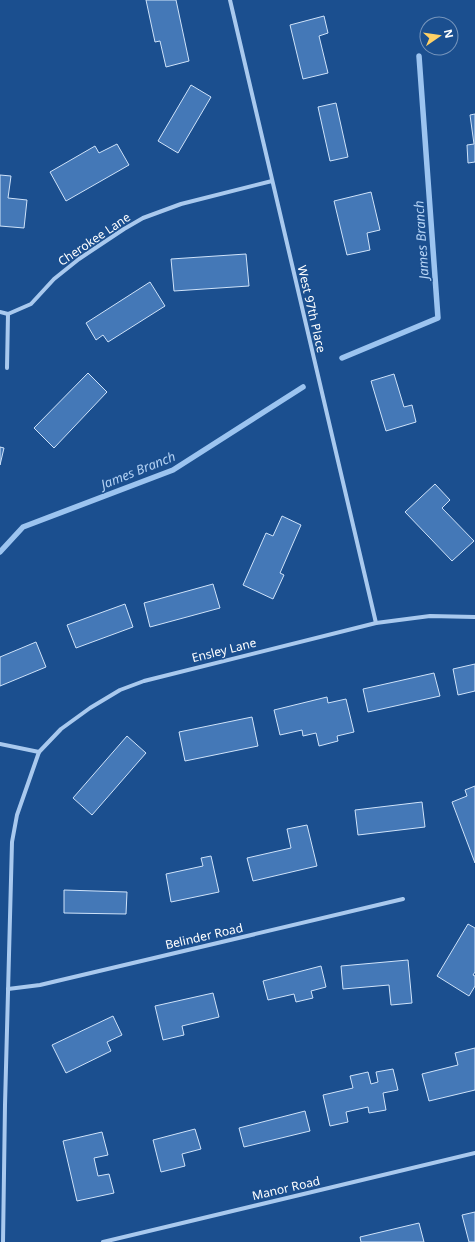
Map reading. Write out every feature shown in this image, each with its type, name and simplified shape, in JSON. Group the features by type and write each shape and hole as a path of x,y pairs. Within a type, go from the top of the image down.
{"street":[{"name":"West 97th Place","path":"230,0 376,623"},
{"name":"Cherokee Lane","path":"8,314 30,304 54,280 79,259 143,218 180,204 272,181"},
{"path":"0,312 8,314 7,368"},
{"name":"Ensley Lane","path":"39,752 61,730 90,708 120,690 144,681 376,623 430,616 475,617"},
{"path":"0,744 39,752 17,815 12,842 5,1105 4,1242"},
{"name":"Belinder Road","path":"8,989 40,984 403,899"},
{"path":"0,1105 5,1105"},
{"name":"Manor Road","path":"103,1242 475,1153"}],"building":[{"path":"146,0 176,0 189,61 166,67 160,41 155,42"},
{"path":"324,16 328,33 319,36 328,73 303,79 290,25"},
{"path":"191,85 211,97 178,153 158,141"},
{"path":"336,103 348,157 330,161 318,107"},
{"path":"475,114 475,162 468,163 467,145 474,144 470,115"},
{"path":"117,144 129,165 66,201 50,172 95,146 99,153"},
{"path":"0,175 11,176 8,198 27,200 24,228 0,226"},
{"path":"371,192 380,230 367,233 370,250 347,255 334,201"},
{"path":"246,254 249,286 174,291 171,259"},
{"path":"150,282 165,306 108,342 103,335 96,340 86,323"},
{"path":"88,373 107,392 54,448 34,428"},
{"path":"394,374 404,407 412,405 416,422 386,431 371,381"},
{"path":"0,447 4,448 0,465"},
{"path":"435,484 450,500 442,508 474,541 452,561 405,512"},
{"path":"282,516 301,525 280,573 284,575 273,599 243,585 266,533 273,536"},
{"path":"213,584 220,608 150,627 144,603"},
{"path":"125,604 133,627 76,648 67,625"},
{"path":"36,642 46,667 0,686 0,657"},
{"path":"475,664 475,691 458,695 453,669"},
{"path":"434,673 440,696 368,712 363,689"},
{"path":"327,697 328,703 346,699 354,732 337,736 338,741 319,746 316,733 303,736 302,730 280,735 274,710"},
{"path":"252,717 258,746 185,761 179,732"},
{"path":"127,736 146,753 92,815 73,798"},
{"path":"475,786 475,863 452,802 467,796 465,790"},
{"path":"422,802 425,827 358,835 355,810"},
{"path":"307,825 317,866 253,881 247,858 291,848 287,829"},
{"path":"211,856 219,892 171,902 166,874 203,866 201,858"},
{"path":"64,890 127,892 126,914 64,913"},
{"path":"468,924 475,928 475,972 473,975 475,976 475,986 469,996 437,976"},
{"path":"408,960 412,1003 391,1005 389,985 343,989 341,966"},
{"path":"321,966 326,987 311,991 313,998 296,1002 294,994 268,1000 263,981"},
{"path":"213,993 219,1017 182,1026 184,1035 163,1040 155,1006"},
{"path":"113,1016 122,1035 107,1042 111,1051 66,1073 52,1045"},
{"path":"475,1048 475,1090 429,1101 422,1074 458,1065 455,1053"},
{"path":"393,1069 398,1090 383,1093 386,1110 369,1113 368,1107 346,1112 348,1122 330,1126 323,1095 353,1088 350,1076 368,1072 371,1084 378,1082 376,1072"},
{"path":"305,1111 310,1131 244,1147 239,1128"},
{"path":"195,1129 201,1149 182,1154 185,1166 161,1172 153,1140"},
{"path":"102,1132 108,1155 94,1158 98,1176 109,1174 114,1193 77,1201 63,1141"},
{"path":"475,1212 475,1242 469,1242 462,1215"},
{"path":"419,1223 424,1242 361,1242 360,1237"}],"waterway":[{"name":"James Branch","path":"342,358 438,318 419,56"},
{"name":"James Branch","path":"0,552 23,527 173,470 303,387"}]}
